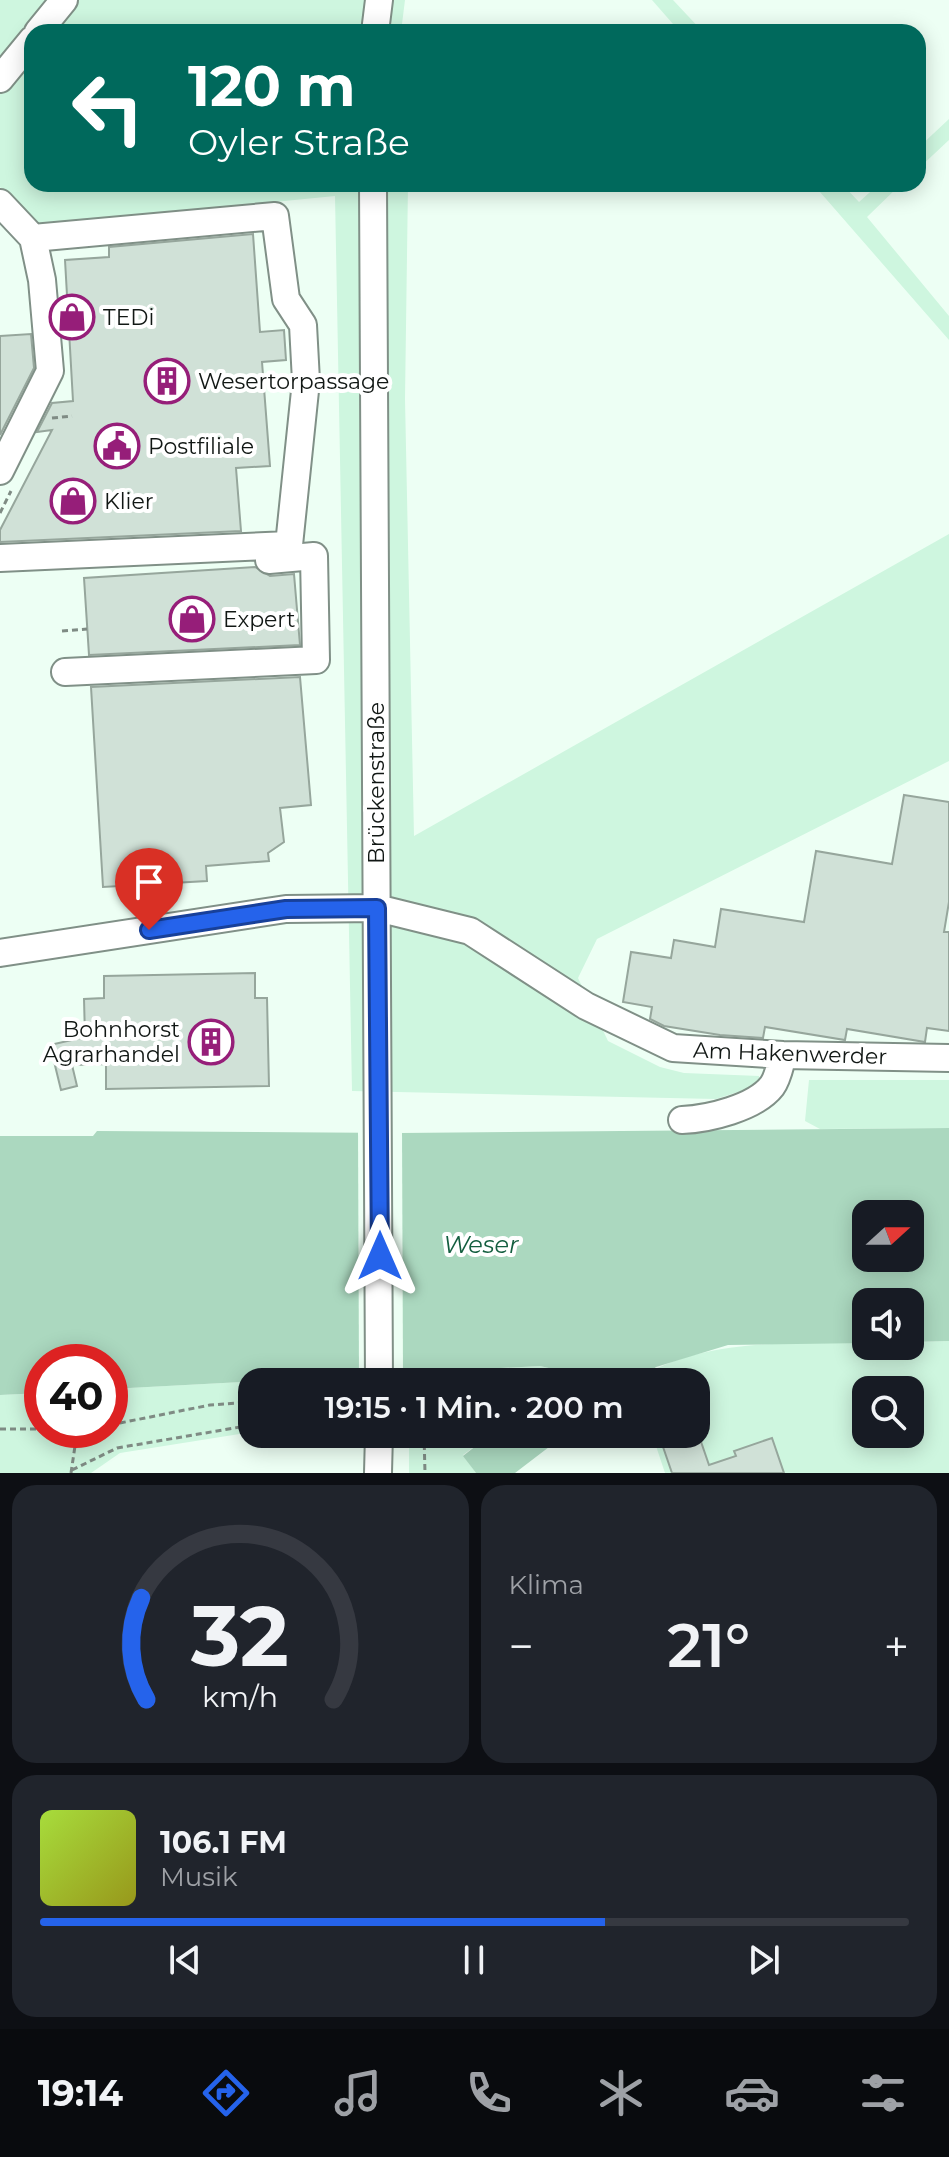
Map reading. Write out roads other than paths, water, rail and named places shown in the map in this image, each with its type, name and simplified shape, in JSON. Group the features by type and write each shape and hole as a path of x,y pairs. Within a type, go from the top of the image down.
{"street":[{"path":"44,24 64,0"},
{"path":"376,24 379,0"},
{"path":"0,79 24,50"},
{"name":"Brückenstraße","path":"373,192 379,1368"},
{"path":"0,203 33,238 42,280 50,371 0,471"},
{"path":"0,558 289,545 291,530 306,381 303,325 286,299 275,216 33,238"},
{"path":"59,574 314,556 316,660 65,672"},
{"name":"Am Hakenwerder","path":"0,953 286,909 377,908 470,931 586,1006 673,1048 783,1055 949,1058"},
{"path":"682,1120 716,1117 762,1094 773,1085 783,1055"},
{"path":"378,1473 379,1448"}],"water":[{"name":"Weser","path":"949,1128 949,1341 924,1342 924,1288 852,1288 852,1343 728,1345 655,1368 238,1368 238,1382 128,1388 128,1344 24,1344 24,1394 0,1395 0,1136 93,1136 97,1131 400,1133"},
{"path":"473,1448 548,1448 515,1473 476,1473 463,1456"}],"place":[{"name":"TEDi","path":"72,317"},
{"name":"Wesertorpassage","path":"167,381"},
{"name":"Postfiliale","path":"117,446"},
{"name":"Klier","path":"73,501"},
{"name":"Expert","path":"192,619"},
{"name":"Bohnhorst Agrarhandel","path":"211,1042"}]}
